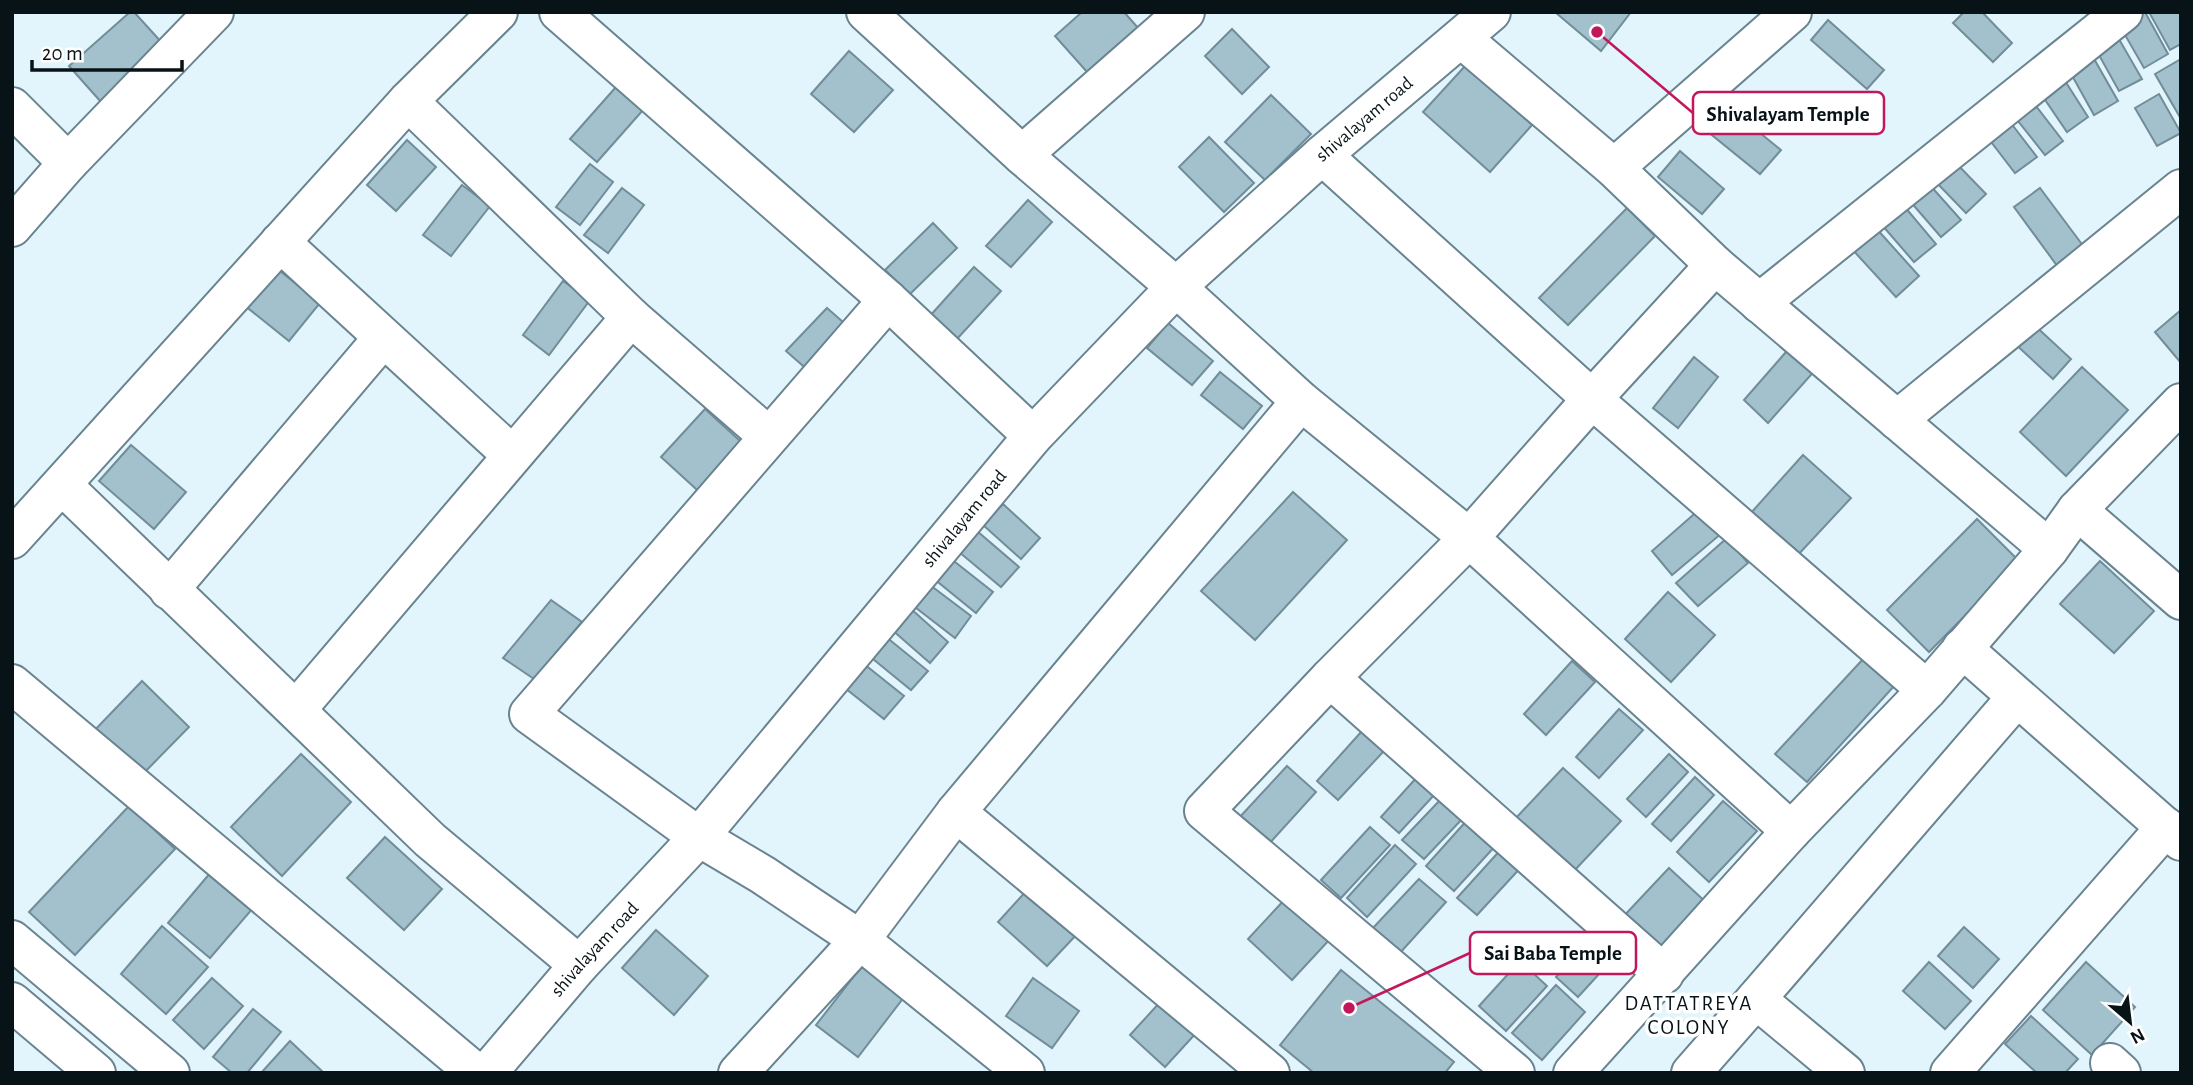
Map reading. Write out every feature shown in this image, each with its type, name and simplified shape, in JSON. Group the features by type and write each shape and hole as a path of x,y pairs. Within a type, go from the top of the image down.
{"street":[{"path":"12,539 408,101 498,12"},
{"path":"559,12 888,300 1033,436"},
{"path":"866,12 1022,155 1176,287 1301,401 1469,538 1791,831"},
{"name":"shivalayam road","path":"487,1073 579,965 699,837 1033,436 1176,287 1322,155 1491,12"},
{"path":"1614,168 1792,12"},
{"path":"1759,303 2123,12"},
{"path":"12,227 202,16"},
{"path":"1022,155 1165,18"},
{"path":"1461,38 1614,168 1715,265 2049,549"},
{"path":"408,101 631,317 768,436"},
{"path":"12,107 68,163"},
{"path":"1322,155 1592,399 1927,690"},
{"path":"1897,420 2181,189"},
{"path":"280,242 512,454"},
{"path":"1515,1073 1204,811 1330,678 1469,538 1715,265"},
{"path":"888,300 529,714 699,837 763,874 860,940 1025,1073"},
{"path":"296,710 631,317"},
{"path":"169,590 383,338"},
{"path":"740,1072 860,940 956,812 1301,401"},
{"path":"1573,1073 1791,831 1927,690 2049,549 2077,510 2181,403"},
{"path":"62,485 430,840 579,965"},
{"path":"2077,510 2181,600"},
{"path":"1950,1073 2173,834 1962,648"},
{"path":"1330,678 1664,974"},
{"path":"12,684 476,1073"},
{"path":"1691,1073 2017,697"},
{"path":"956,812 1270,1073"},
{"path":"12,940 170,1073"},
{"path":"1756,999 1845,1073"},
{"path":"12,1002 96,1073"}],"building":[{"path":"130,12 134,12 164,45 101,102 69,66"},
{"path":"1082,12 1124,12 1139,29 1088,73 1055,36"},
{"path":"1555,12 1631,12 1601,51"},
{"path":"1964,12 1982,12 2012,43 1993,62 1953,23"},
{"path":"2133,12 2145,12 2168,54 2144,68 2117,21"},
{"path":"2149,12 2181,12 2181,44 2170,50"},
{"path":"1828,20 1884,70 1867,89 1811,40"},
{"path":"2112,27 2142,79 2119,91 2090,39"},
{"path":"1232,29 1269,67 1242,94 1205,56"},
{"path":"2089,50 2118,101 2094,115 2065,63"},
{"path":"849,51 893,90 854,132 811,94"},
{"path":"2181,59 2181,119 2155,74"},
{"path":"1466,65 1532,125 1490,172 1423,112"},
{"path":"2060,73 2088,117 2067,132 2037,88"},
{"path":"616,87 643,110 597,162 570,139"},
{"path":"2159,94 2181,133 2157,146 2135,108"},
{"path":"1271,95 1311,134 1265,180 1225,142"},
{"path":"2029,97 2063,141 2045,155 2010,111"},
{"path":"1722,102 1781,150 1760,174 1702,127"},
{"path":"2007,118 2037,157 2015,173 1985,134"},
{"path":"1209,137 1254,183 1224,212 1179,167"},
{"path":"407,140 436,167 396,211 367,185"},
{"path":"1680,151 1724,189 1702,214 1658,177"},
{"path":"1952,159 1986,194 1966,213 1932,178"},
{"path":"590,164 613,182 580,225 556,207"},
{"path":"1928,183 1961,220 1941,237 1909,200"},
{"path":"462,185 490,206 451,256 423,235"},
{"path":"622,188 644,205 608,253 584,235"},
{"path":"2040,188 2084,247 2058,267 2014,207"},
{"path":"1028,200 1052,222 1011,267 986,246"},
{"path":"1904,206 1936,244 1914,262 1882,225"},
{"path":"1627,208 1655,236 1568,325 1539,298"},
{"path":"933,223 957,248 910,294 885,270"},
{"path":"1875,227 1919,276 1896,297 1851,248"},
{"path":"275,267 320,303 289,341 244,305"},
{"path":"974,267 1001,291 956,340 929,317"},
{"path":"563,281 590,300 549,355 523,335"},
{"path":"827,308 851,329 810,372 786,351"},
{"path":"2181,310 2181,363 2155,332"},
{"path":"2031,322 2071,359 2053,379 2013,342"},
{"path":"1168,323 1213,361 1192,385 1147,348"},
{"path":"1793,344 1818,367 1768,423 1744,400"},
{"path":"1694,357 1718,377 1678,428 1653,408"},
{"path":"2082,367 2128,410 2066,476 2020,432"},
{"path":"1220,372 1262,406 1243,429 1201,395"},
{"path":"705,409 750,450 707,499 661,457"},
{"path":"131,445 186,492 154,529 99,481"},
{"path":"1803,455 1851,498 1796,557 1750,514"},
{"path":"1293,492 1347,540 1255,640 1201,591"},
{"path":"1003,504 1040,538 1021,559 983,525"},
{"path":"1701,508 1722,533 1672,575 1652,551"},
{"path":"1977,519 2019,561 1929,652 1887,610"},
{"path":"977,531 1019,567 1001,587 959,552"},
{"path":"1727,538 1748,563 1698,606 1676,583"},
{"path":"950,558 993,592 976,613 933,578"},
{"path":"2100,561 2154,611 2114,653 2060,604"},
{"path":"926,582 971,616 955,638 911,604"},
{"path":"1668,592 1715,635 1671,682 1625,639"},
{"path":"551,600 582,622 534,679 503,658"},
{"path":"910,608 948,642 930,663 891,629"},
{"path":"885,636 928,671 911,690 868,655"},
{"path":"1865,657 1895,685 1807,782 1775,754"},
{"path":"1572,661 1595,682 1546,735 1524,714"},
{"path":"864,664 904,696 884,719 845,688"},
{"path":"142,681 189,727 136,781 90,735"},
{"path":"1619,709 1643,730 1599,778 1576,757"},
{"path":"1362,731 1384,751 1338,800 1317,781"},
{"path":"301,754 351,802 282,876 231,827"},
{"path":"1669,754 1688,772 1646,817 1627,799"},
{"path":"1287,766 1316,792 1268,845 1238,819"},
{"path":"1563,768 1621,821 1573,872 1515,819"},
{"path":"1418,776 1436,793 1399,833 1381,817"},
{"path":"1695,777 1714,795 1671,841 1652,824"},
{"path":"1443,797 1465,816 1424,859 1402,840"},
{"path":"1723,801 1757,831 1709,882 1677,852"},
{"path":"129,806 175,849 75,955 29,912"},
{"path":"1469,818 1498,843 1454,891 1426,866"},
{"path":"1370,827 1390,845 1341,898 1321,880"},
{"path":"385,837 442,889 404,930 347,878"},
{"path":"1395,845 1416,864 1367,917 1347,898"},
{"path":"1504,846 1524,864 1477,915 1457,898"},
{"path":"1669,868 1709,905 1661,956 1621,919"},
{"path":"211,872 254,907 210,958 168,923"},
{"path":"1419,879 1446,902 1399,954 1372,929"},
{"path":"1028,889 1078,933 1047,966 998,922"},
{"path":"1287,897 1331,938 1292,980 1248,939"},
{"path":"162,926 208,967 166,1014 121,974"},
{"path":"1964,927 1999,959 1973,988 1938,956"},
{"path":"656,930 708,976 674,1015 622,968"},
{"path":"1600,931 1621,950 1578,997 1556,977"},
{"path":"866,961 908,992 858,1057 816,1025"},
{"path":"1520,961 1547,986 1506,1031 1479,1006"},
{"path":"1929,962 1971,1001 1945,1029 1903,991"},
{"path":"2086,962 2135,1007 2092,1055 2043,1010"},
{"path":"1341,970 1454,1062 1445,1073 1314,1073 1280,1045"},
{"path":"212,978 243,1006 204,1049 173,1020"},
{"path":"1033,978 1079,1011 1052,1048 1006,1016"},
{"path":"1556,985 1585,1012 1542,1060 1512,1033"},
{"path":"1162,1000 1197,1032 1165,1067 1130,1035"},
{"path":"253,1009 281,1032 247,1073 232,1073 213,1057"},
{"path":"2031,1016 2078,1059 2065,1073 2037,1073 2005,1044"},
{"path":"290,1041 324,1073 261,1073"}],"place":[{"name":"Shivalayam Temple","path":"1597,32"},
{"name":"Sai Baba Temple","path":"1349,1008"}],"district":[{"name":"DATTATREYA COLONY","path":"1689,1015"}]}
